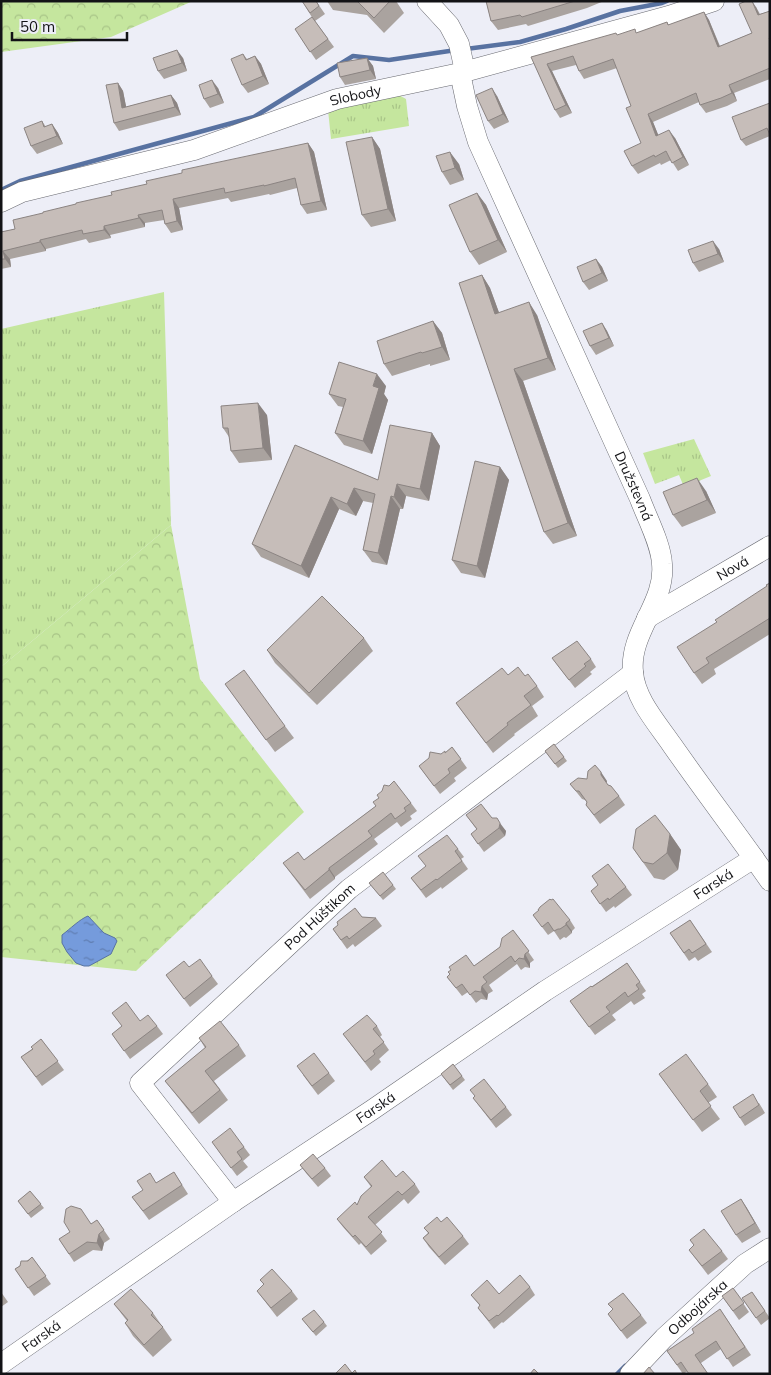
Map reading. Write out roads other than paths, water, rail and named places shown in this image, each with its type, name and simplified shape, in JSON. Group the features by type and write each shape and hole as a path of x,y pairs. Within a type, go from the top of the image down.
{"street":[{"name":"Družstevná","path":"427,1 449,25 462,61 467,106 478,142 640,499 661,554 662,572 658,592 638,638 633,656 633,673 637,689 645,705 770,881"},
{"name":"Slobody","path":"1,202 22,192 194,150 337,99 462,61 669,16 714,1"},
{"name":"Nová","path":"647,618 770,546"},
{"path":"662,572 694,590"},
{"name":"Pod Húštikom","path":"233,1202 140,1084 349,889 633,673"},
{"name":"Farská","path":"1,1364 233,1202 372,1110 545,991 754,858"},
{"name":"Odbojárska","path":"630,1374 664,1338 745,1264 770,1248"}],"water":[{"path":"88,916 104,933 115,938 117,941 111,954 89,966 84,966 76,963 67,952 62,943 62,935"}],"waterway":[{"path":"466,49 520,42 620,11 667,1"},
{"path":"1,190 20,181 254,117 353,56 389,60 456,50"},
{"path":"617,1374 625,1366"}]}
